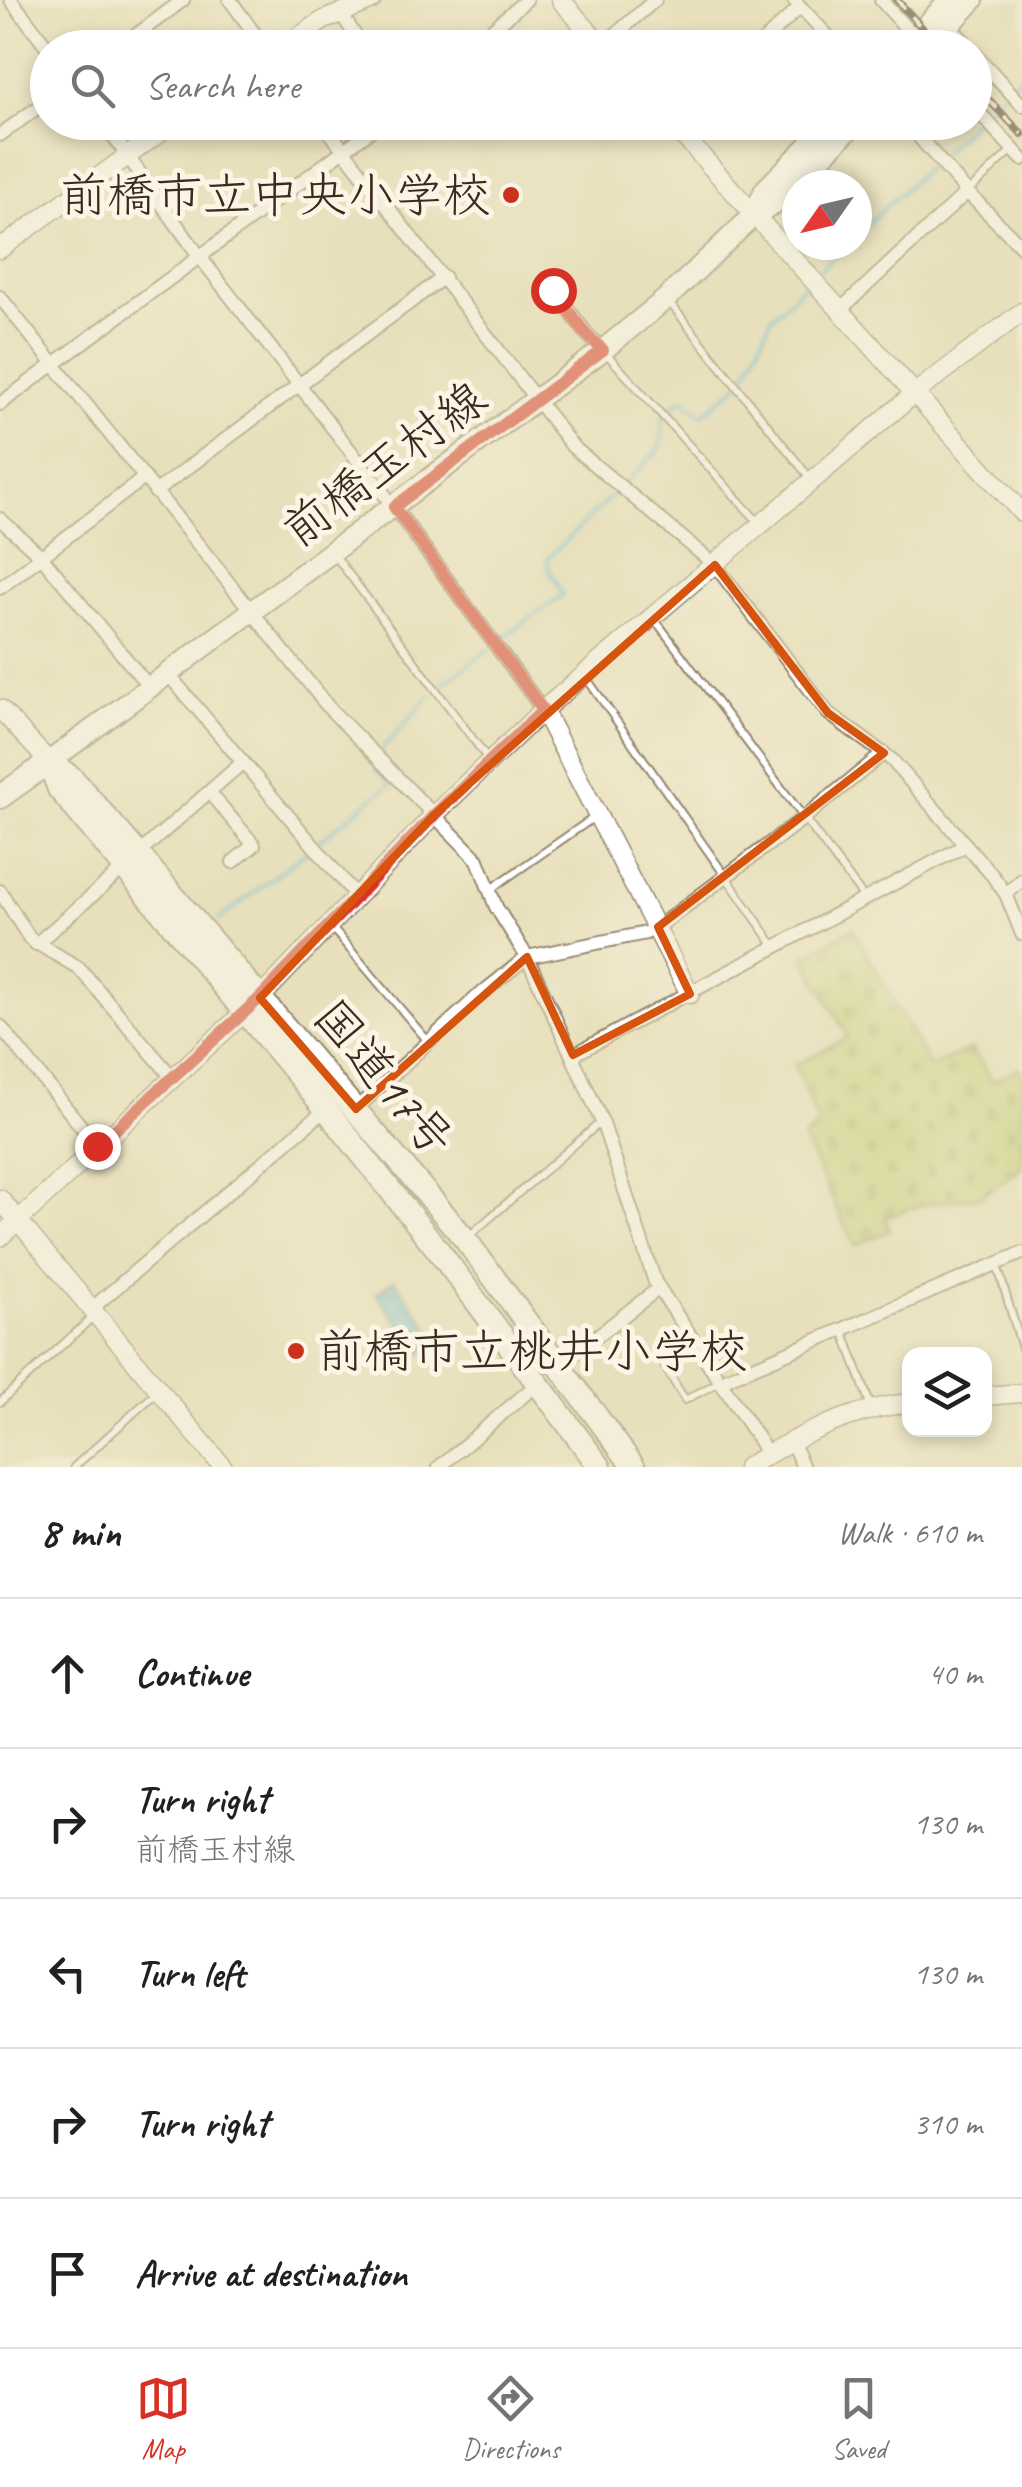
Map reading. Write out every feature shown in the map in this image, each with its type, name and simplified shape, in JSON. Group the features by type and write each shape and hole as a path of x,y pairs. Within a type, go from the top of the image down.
{"highway":[{"path":"0,797 50,762"},
{"name":"国道17号","path":"50,762 72,778 131,861 253,1005 356,1109 465,1239 634,1467"},
{"name":"国道17号","path":"253,1005 326,1109 438,1250 600,1467"}],"main road":[{"path":"926,30 942,9 973,0"},
{"name":"前橋玉村線","path":"754,216 765,190 814,140"},
{"name":"前橋玉村線","path":"50,762 603,350 754,216 776,203 838,140"}],"street":[{"path":"11,0 34,30"},
{"path":"143,30 183,0"},
{"path":"230,0 252,30"},
{"path":"307,30 372,0"},
{"path":"492,30 526,0"},
{"path":"561,0 588,30"},
{"path":"622,30 655,0"},
{"path":"881,0 905,30"},
{"path":"772,30 797,3 822,30"},
{"path":"942,9 957,30"},
{"path":"341,12 352,30"},
{"path":"992,72 1022,105"},
{"path":"0,135 30,113"},
{"path":"992,126 1018,154"},
{"path":"117,140 200,257 394,507 543,710 690,994"},
{"path":"0,250 149,140"},
{"path":"336,140 574,447 715,565 828,713 884,753 966,845 1006,894 1022,934"},
{"path":"0,404 357,140"},
{"path":"687,140 1022,513"},
{"path":"922,140 1022,247"},
{"path":"840,310 967,192"},
{"path":"154,492 444,278"},
{"path":"553,290 603,350"},
{"path":"0,297 330,708 478,860 604,1124 647,1262 659,1288 768,1454"},
{"path":"0,1237 253,1005 434,815 543,710 915,393 1022,312"},
{"path":"0,588 144,478"},
{"path":"0,519 42,557 150,688"},
{"path":"168,674 358,897"},
{"path":"0,709 50,762"},
{"path":"356,1109 527,956 646,933 804,818 884,753"},
{"path":"36,944 243,762"},
{"path":"209,792 254,845 233,862"},
{"path":"573,1055 966,845"},
{"path":"1006,894 1022,880"},
{"path":"2,901 36,944 78,968 172,1078"},
{"path":"0,1026 97,1146"},
{"path":"95,1314 97,1304 326,1109"},
{"path":"0,1198 222,1467"},
{"path":"721,1381 1022,1254"},
{"path":"560,1364 659,1288"},
{"path":"439,1467 536,1384"},
{"path":"992,1395 1022,1393"},
{"path":"747,1467 872,1408 902,1404"},
{"path":"792,1443 803,1467"}],"lane":[{"path":"967,192 1018,154"},
{"path":"666,298 812,481"},
{"path":"603,350 761,525"},
{"path":"332,552 490,761"},
{"path":"653,617 866,900"},
{"path":"584,675 776,948"},
{"path":"489,890 597,816"},
{"path":"331,926 428,1042"},
{"path":"465,1239 595,1126 604,1124"},
{"path":"997,1264 1022,1348"},
{"path":"0,1402 95,1314"},
{"path":"843,1330 872,1408"},
{"path":"688,1334 657,1354 685,1400 721,1381"},
{"path":"74,1467 159,1390"}],"highlighted area":[{"path":"715,565 828,713 884,753 658,927 690,994 573,1055 527,957 356,1109 260,998 434,815"}],"green space":[{"path":"853,928 930,1067 972,1049 993,1081 1019,1068 1022,1072 1022,1167 980,1197 920,1205 885,1218 890,1230 855,1246 803,1138 819,1125 795,1065 848,1037 804,957"}],"water":[{"path":"394,1280 439,1341 421,1354 376,1293"}],"waterway":[{"path":"1011,85 1022,74"},
{"path":"992,104 1004,92"},
{"path":"941,154 955,140"},
{"path":"872,220 934,161"},
{"path":"817,273 830,260"},
{"path":"501,639 563,595 547,565 548,558 657,452 664,412 683,399 702,415 743,381 772,317 806,283"},
{"path":"441,685 489,649"},
{"path":"380,752 431,694"},
{"path":"316,843 391,784 376,771 377,767"},
{"path":"219,920 308,850"}],"railway":[{"path":"897,0 924,30"},
{"path":"992,103 1022,134"}],"place":[{"name":"前橋市立中央小学校","path":"511,195"},
{"name":"前橋市立桃井小学校","path":"296,1351"}],"route":[{"path":"97,1146 260,998 434,815 543,710 394,507 603,350 553,290"}]}
